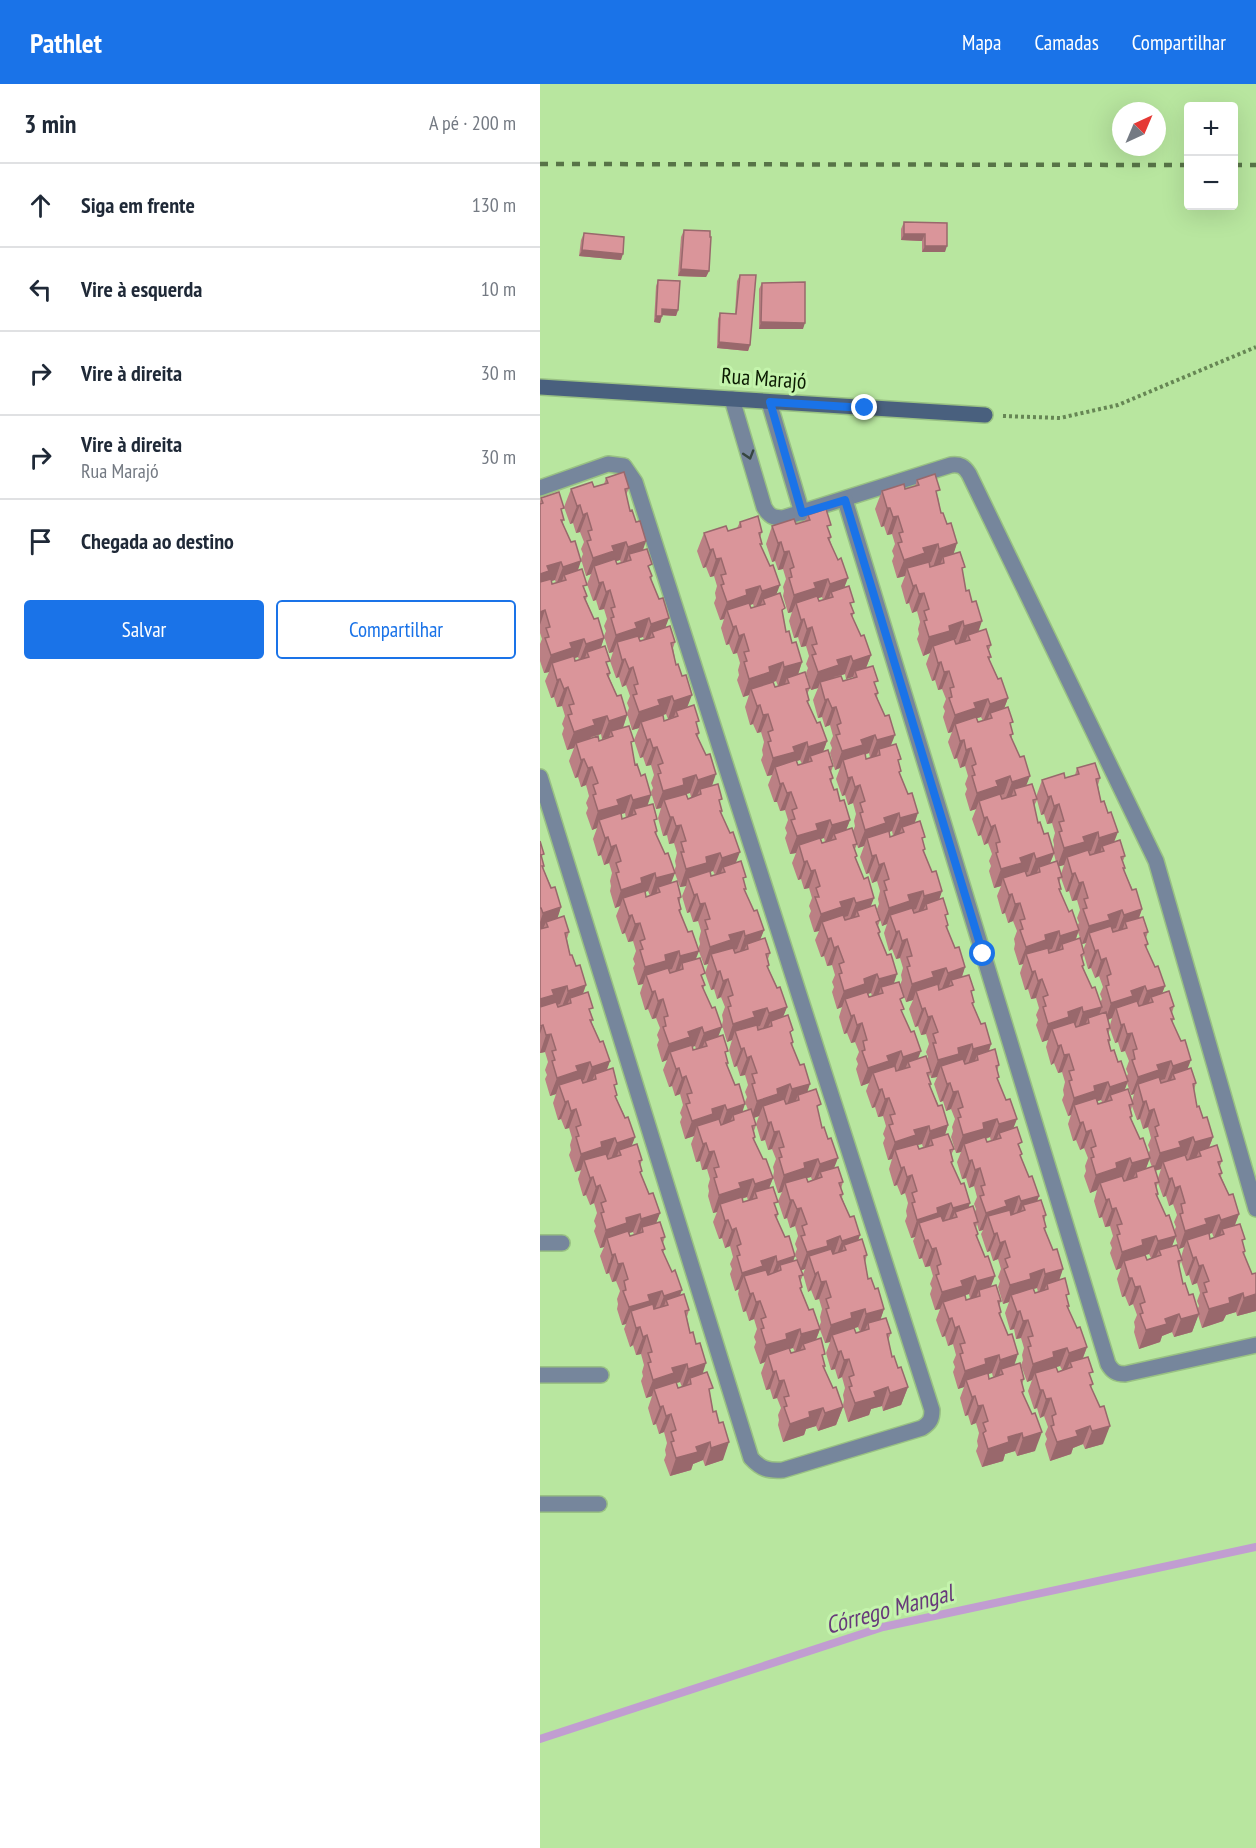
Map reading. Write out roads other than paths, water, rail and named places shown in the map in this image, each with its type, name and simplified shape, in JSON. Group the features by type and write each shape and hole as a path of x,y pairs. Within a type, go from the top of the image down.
{"street":[{"name":"Rua Marajó","path":"540,387 985,415"},
{"path":"732,399 768,514 775,518 802,513 951,465 958,464 969,474 1156,861 1256,1209"},
{"path":"770,402 802,513"},
{"path":"540,488 608,464 624,466 635,482 932,1410 932,1417 922,1428 783,1470 770,1471 759,1468 751,1458 540,777"},
{"path":"845,500 1108,1364 1118,1374 1125,1374 1256,1345"},
{"path":"540,1243 562,1243"},
{"path":"540,1375 601,1375"},
{"path":"540,1504 599,1504"}],"waterway":[{"name":"Córrego Mangal","path":"540,1739 883,1627 1256,1547"}],"railway":[{"path":"540,164 1184,165"},
{"path":"1238,165 1256,165"}]}
